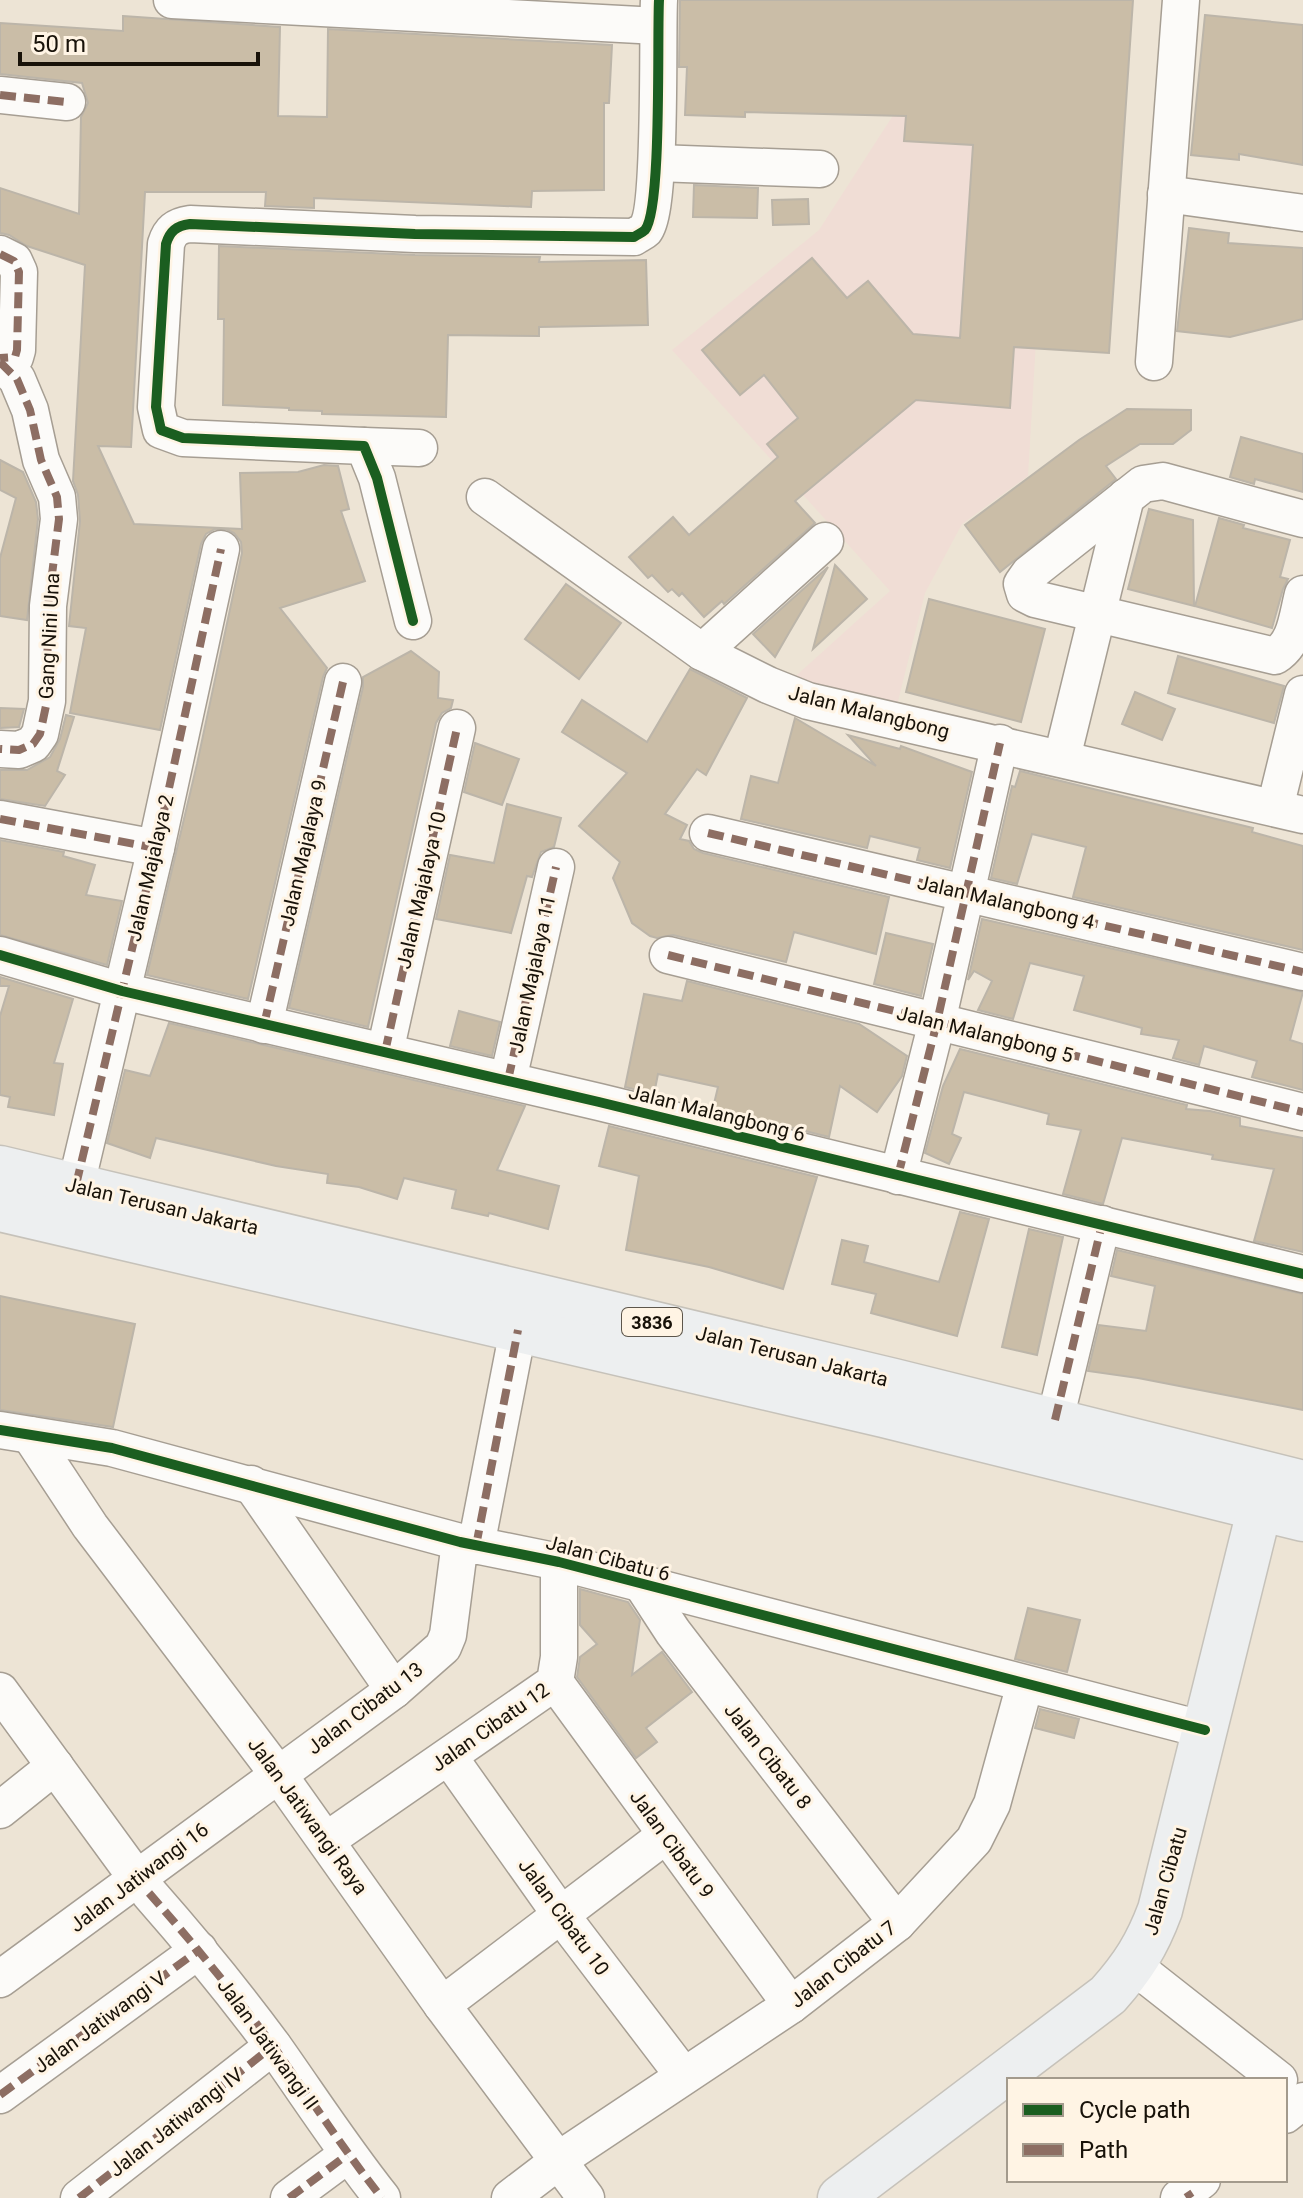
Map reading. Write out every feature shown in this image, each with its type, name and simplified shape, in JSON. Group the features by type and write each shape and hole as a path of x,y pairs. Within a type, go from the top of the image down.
{"main road":[{"name":"Jalan Terusan Jakarta","path":"0,1168 76,1185 889,1398 1277,1489"},
{"name":"Jalan Terusan Jakarta","path":"0,1209 518,1330 889,1398 1055,1420 1277,1489 1303,1519"},
{"name":"Jalan Cibatu","path":"840,2198 1108,1995 1134,1966 1160,1910 1205,1730 1277,1489"}],"street":[{"path":"172,0 659,13 657,163 650,216 645,230 634,237 415,234 190,224 180,226 169,234 156,407 161,430 183,438 419,448"},
{"path":"1154,362 1181,0"},
{"path":"0,95 67,102"},
{"path":"657,163 820,169"},
{"path":"1166,194 1303,213"},
{"name":"Gang Nini Una","path":"0,254 14,261 19,272 17,350 15,357 0,360"},
{"name":"Gang Nini Una","path":"0,360 17,379 30,410 41,460 57,497 59,519 48,606 47,701 40,734 33,744 19,750 0,749"},
{"path":"364,446 377,478 413,621"},
{"path":"1303,519 1163,481 1143,484 1029,574 1022,584 1025,594 1088,612 1275,656 1292,639 1303,594"},
{"name":"Jalan Malangbong","path":"485,497 702,652 808,701 1289,811"},
{"path":"1051,755 1088,612 1126,497"},
{"path":"702,652 825,541"},
{"name":"Jalan Majalaya 2","path":"76,1185 156,848 221,549"},
{"name":"Jalan Majalaya 9","path":"264,1025 343,682"},
{"path":"1289,811 1303,694"},
{"name":"Jalan Majalaya 10","path":"385,1052 457,728"},
{"path":"898,1176 937,1022 1000,743"},
{"path":"0,819 156,848"},
{"name":"Jalan Malangbong 4","path":"708,833 1303,972"},
{"name":"Jalan Majalaya 11","path":"508,1080 556,867"},
{"name":"Jalan Malangbong 6","path":"0,955 122,991 508,1080 1303,1274"},
{"name":"Jalan Malangbong 5","path":"668,955 1303,1112"},
{"path":"1055,1420 1102,1224"},
{"name":"Jalan Cibatu 13","path":"278,1774 394,1690 443,1647 518,1330"},
{"name":"Jalan Cibatu 6","path":"15,1432 112,1448 468,1544 559,1562 1205,1730"},
{"name":"Jalan Jatiwangi Raya","path":"15,1432 278,1774 442,2005 586,2198"},
{"path":"251,1484 394,1690"},
{"name":"Jalan Cibatu 12","path":"327,1840 555,1682 559,1657 559,1562"},
{"name":"Jalan Cibatu 8","path":"643,1586 683,1645 897,1923"},
{"name":"Jalan Cibatu 9","path":"555,1682 791,2005"},
{"name":"Jalan Cibatu 7","path":"510,2198 683,2075 791,2005 897,1923 974,1840 992,1804 1025,1684"},
{"name":"Jalan Jatiwangi II","path":"0,1691 144,1887 199,1950 273,2046 347,2155 382,2198"},
{"name":"Jalan Cibatu 10","path":"449,1757 561,1915 683,2075"},
{"path":"0,1810 55,1766"},
{"name":"Jalan Jatiwangi 16","path":"0,1979 144,1887 278,1774"},
{"path":"442,2005 666,1835"},
{"name":"Jalan Jatiwangi V","path":"0,2095 199,1950"},
{"path":"1134,1966 1276,2078"},
{"name":"Jalan Jatiwangi IV","path":"79,2198 273,2046"},
{"path":"1287,2087 1303,2100 1287,2113"},
{"path":"289,2198 347,2155"}],"shaded area":[{"path":"1051,87 1028,476 962,524 925,593 896,709 788,683 890,591 672,350 819,230 901,103"}],"building":[{"path":"680,0 1133,0 1109,353 1014,347 1010,408 916,400 795,501 815,523 724,604 722,601 704,617 682,593 679,596 672,589 668,592 652,575 648,578 629,557 673,517 689,535 778,457 767,444 798,418 764,375 740,395 702,350 812,258 847,298 868,281 913,334 960,338 973,145 904,141 906,116 745,112 745,117 685,115 687,67 679,67"},
{"path":"1205,15 1303,25 1303,165 1239,154 1239,160 1191,155"},
{"path":"123,16 280,27 278,116 327,117 328,29 612,45 609,103 604,103 604,190 532,191 531,207 314,198 314,208 265,206 266,192 145,192 131,447 98,446 134,524 242,529 240,473 298,472 324,465 338,466 349,509 341,511 365,581 280,608 327,668 248,999 147,975 197,764 242,553 241,542 226,529 215,529 206,534 201,544 160,730 70,713 86,628 69,626 80,521 78,495 73,481 85,265 27,246 0,233 0,188 79,214 81,117 88,103 82,83 0,74 0,23 123,31"},
{"path":"694,185 758,188 757,218 693,217"},
{"path":"808,199 809,224 773,225 772,200"},
{"path":"1189,228 1229,233 1228,243 1303,248 1303,319 1230,337 1177,331"},
{"path":"219,246 540,257 539,262 646,260 648,325 539,327 539,336 448,335 446,417 322,414 322,411 289,408 223,405 224,319 218,319"},
{"path":"1127,409 1191,410 1191,430 1173,444 1140,444 1106,466 1116,479 1000,572 965,525 1079,440"},
{"path":"1241,437 1303,454 1303,492 1255,479 1254,484 1230,477"},
{"path":"0,460 23,472 36,502 38,519 27,620 0,616 0,558 16,498 0,490"},
{"path":"1149,509 1193,520 1194,606 1128,589"},
{"path":"1219,518 1244,525 1243,528 1290,540 1280,577 1288,579 1272,628 1195,606"},
{"path":"835,565 867,599 813,649"},
{"path":"828,567 790,631 775,657 753,634"},
{"path":"566,584 621,623 579,679 525,639"},
{"path":"929,599 1045,629 1021,722 906,692"},
{"path":"411,651 439,672 438,698 453,700 451,708 442,713 436,723 368,1027 289,1008 363,677"},
{"path":"1178,656 1284,686 1274,723 1168,693"},
{"path":"690,669 747,698 706,775 697,769 665,814 687,825 680,839 689,841 694,849 703,853 889,897 876,954 794,932 786,962 673,935 657,938 632,923 613,878 620,862 579,826 627,773 562,732 582,700 647,742"},
{"path":"1135,692 1175,709 1162,740 1122,724"},
{"path":"0,708 24,709 19,727 0,728"},
{"path":"66,715 74,717 57,771 65,775 45,806 0,799 0,770 27,770 50,757 60,739"},
{"path":"795,718 876,766 848,735 900,749 901,746 972,772 950,868 917,860 920,848 870,836 867,848 741,819 751,776 778,783"},
{"path":"475,743 519,759 502,805 464,792"},
{"path":"1020,771 1253,828 1252,832 1303,846 1303,950 1073,897 1086,847 1032,834 1017,884 991,878 1012,786 1015,787"},
{"path":"507,804 561,818 554,847 541,852 532,877 527,876 511,933 436,919 450,855 494,863"},
{"path":"0,840 64,852 63,856 95,865 86,895 122,901 107,965 0,935"},
{"path":"982,919 1303,992 1290,1040 1303,1044 1303,1090 1252,1077 1257,1061 1204,1046 1199,1065 1173,1058 1179,1040 1141,1034 1142,1028 1074,1010 1084,976 1030,963 1013,1019 978,1010 992,981 974,971 968,980"},
{"path":"886,933 933,944 921,996 874,984"},
{"path":"0,977 73,999 54,1063 63,1064 54,1115 8,1107 10,1097 0,1095 0,1016 9,986 0,986"},
{"path":"687,981 859,1024 907,1056 902,1076 877,1112 840,1086 829,1137 713,1108 718,1087 658,1074 654,1094 625,1087 644,994 682,1001"},
{"path":"459,1011 500,1022 492,1056 450,1046"},
{"path":"169,1023 525,1106 497,1170 559,1186 548,1229 489,1213 488,1216 452,1208 456,1190 404,1178 397,1199 359,1187 327,1183 328,1174 276,1166 156,1138 150,1158 107,1143 125,1070 150,1076"},
{"path":"960,1049 1187,1105 1186,1109 1240,1118 1240,1126 1303,1138 1303,1252 1254,1241 1274,1169 1212,1159 1213,1155 1122,1138 1103,1204 1063,1194 1081,1130 1047,1124 1049,1114 964,1092 952,1134 961,1138 949,1164 925,1153 943,1086"},
{"path":"609,1126 817,1177 783,1289 709,1267 626,1250 639,1176 599,1166"},
{"path":"960,1212 989,1219 957,1336 871,1313 876,1294 832,1284 842,1240 868,1246 864,1262 939,1282"},
{"path":"1029,1229 1063,1237 1037,1355 1002,1347"},
{"path":"1117,1250 1303,1294 1303,1410 1088,1371 1099,1325 1146,1331 1155,1286 1111,1276"},
{"path":"0,1296 135,1324 113,1427 0,1410"},
{"path":"580,1589 628,1602 640,1620 632,1675 662,1652 692,1692 646,1728 657,1742 636,1758 577,1677 580,1657 597,1644 580,1625"},
{"path":"1028,1608 1080,1620 1067,1672 1015,1659"},
{"path":"1040,1709 1079,1719 1074,1738 1035,1728"}],"marked path":[{"path":"0,95 67,102"},
{"path":"0,254 14,261 19,272 17,350 15,357 0,358"},
{"path":"0,362 17,379 30,410 41,460 57,497 59,519 48,606 47,701 40,734 33,744 19,750 0,749"},
{"path":"76,1185 156,848 221,549"},
{"path":"264,1025 343,682"},
{"path":"385,1052 457,728"},
{"path":"898,1176 937,1022 1000,743"},
{"path":"0,819 156,848"},
{"path":"708,833 1303,972"},
{"path":"508,1080 556,867"},
{"path":"668,955 1303,1112"},
{"path":"1055,1420 1102,1224"},
{"path":"476,1546 518,1330"},
{"path":"149,1893 259,2027 382,2198"},
{"path":"0,2095 199,1950"},
{"path":"79,2198 273,2046"},
{"path":"289,2198 347,2155"},
{"path":"1187,2192 1191,2198"}],"cycle path":[{"path":"413,621 377,478 364,446 183,438 161,430 156,407 166,244 174,230 190,224 415,234 634,237 645,230 654,191 659,0"},
{"path":"0,955 122,991 599,1102 1303,1274"},
{"path":"0,1430 112,1448 460,1542 559,1562 1205,1730"}]}
